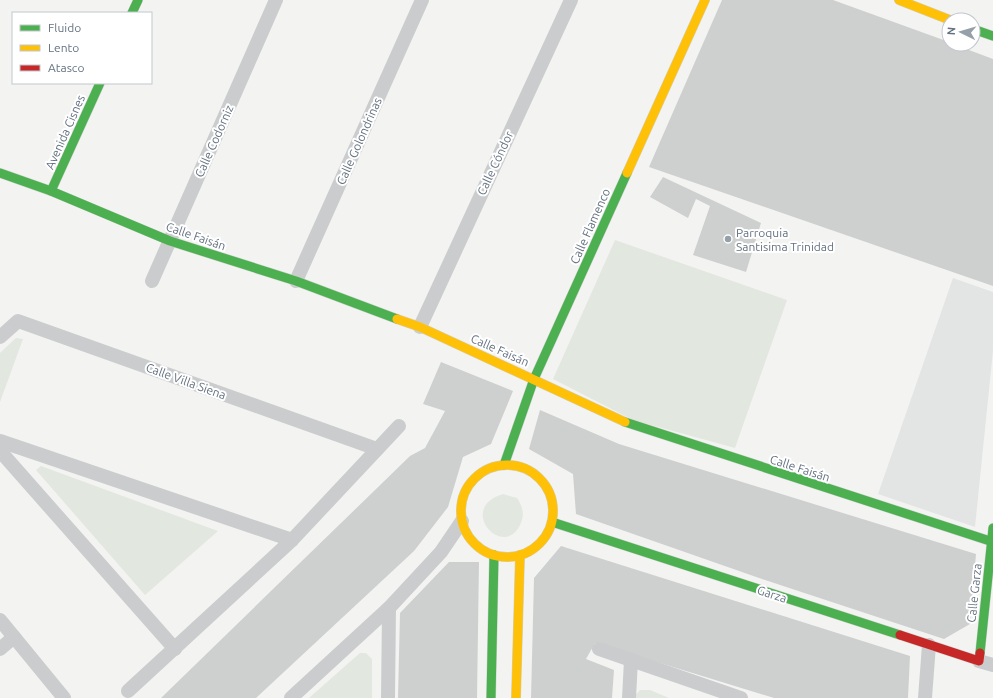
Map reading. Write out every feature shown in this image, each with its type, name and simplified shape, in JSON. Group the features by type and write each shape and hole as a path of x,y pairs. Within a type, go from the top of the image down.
{"street":[{"path":"132,12 138,0"},
{"name":"Calle Codorniz","path":"152,281 276,0"},
{"name":"Calle Golondrinas","path":"296,281 422,0"},
{"name":"Calle Cóndor","path":"420,326 571,0"},
{"name":"Calle Flamenco","path":"504,465 534,379 705,0"},
{"path":"899,0 941,16"},
{"path":"981,32 993,36"},
{"name":"Avenida Cisnes","path":"51,191 100,84"},
{"name":"Calle Faisán","path":"0,173 51,191 170,241 296,281 420,326 633,426 992,542"},
{"name":"Calle Villa Siena","path":"0,337 18,321 377,449"},
{"path":"128,691 292,540 399,426"},
{"path":"0,441 292,540"},
{"path":"0,451 175,649"},
{"path":"504,465 518,466 532,471 543,481 550,493 553,507 552,522 546,536 534,548 520,555 507,557 494,555 480,548 469,536 462,521 462,505 466,490 476,477 489,468 504,465"},
{"path":"291,698 389,608 441,552 462,521"},
{"name":"Garza","path":"552,522 993,665"},
{"name":"Calle Garza","path":"978,661 993,528"},
{"path":"491,698 494,555"},
{"path":"516,698 520,555"},
{"path":"388,698 389,608"},
{"path":"0,620 64,698"},
{"path":"0,649 14,637"},
{"path":"925,698 929,645"},
{"path":"599,649 741,698"},
{"path":"629,698 631,660"}],"shaded area":[{"path":"615,240 787,300 735,448 633,420 553,379"},
{"path":"953,278 993,292 993,351 975,527 878,494"},
{"path":"16,338 23,339 0,402 0,353"},
{"path":"41,466 218,531 145,595 36,470"},
{"path":"503,494 517,498 521,505 523,514 520,525 512,534 504,537 495,534 488,528 483,519 483,510 490,501"},
{"path":"360,653 366,653 372,659 372,698 309,698"},
{"path":"640,690 650,690 669,698 633,698"}],"building":[{"path":"722,0 833,0 941,39 941,52 974,52 993,59 993,286 649,167"},
{"name":"Parroquia Santisima Trinidad","path":"663,177 761,223 746,272 693,255 710,206 696,199 688,218 650,197"},
{"path":"441,362 513,391 491,444 463,457 448,507 414,551 256,698 161,698 410,456 425,448 445,411 423,404"},
{"path":"540,410 619,444 976,554 970,624 944,639 762,579 576,514 573,474 529,449"},
{"path":"561,546 910,656 908,698 774,698 595,643 586,659 614,670 612,698 531,698 534,578"},
{"path":"449,562 479,562 477,698 398,698 400,613"}],"traffic: fast":[{"path":"132,12 138,0"},
{"path":"981,32 993,36"},
{"path":"51,191 100,84"},
{"path":"0,173 51,191 170,241 296,281 397,319"},
{"path":"504,465 534,379 627,173"},
{"path":"625,422 993,542"},
{"path":"552,522 900,635"},
{"path":"980,653 993,528"},
{"path":"491,698 494,555"}],"traffic: slow":[{"path":"627,173 705,0"},
{"path":"899,0 941,16"},
{"path":"397,319 420,327 625,422"},
{"path":"507,465 525,469 539,479 549,493 553,511 549,529 539,543 525,553 507,557 489,553 475,543 465,529 461,511 465,493 475,479 489,469 507,465"},
{"path":"516,698 520,555"}],"traffic: jam":[{"path":"900,635 979,661 980,653"}],"place":[{"name":"Parroquia Santisima Trinidad","path":"728,239"}]}
